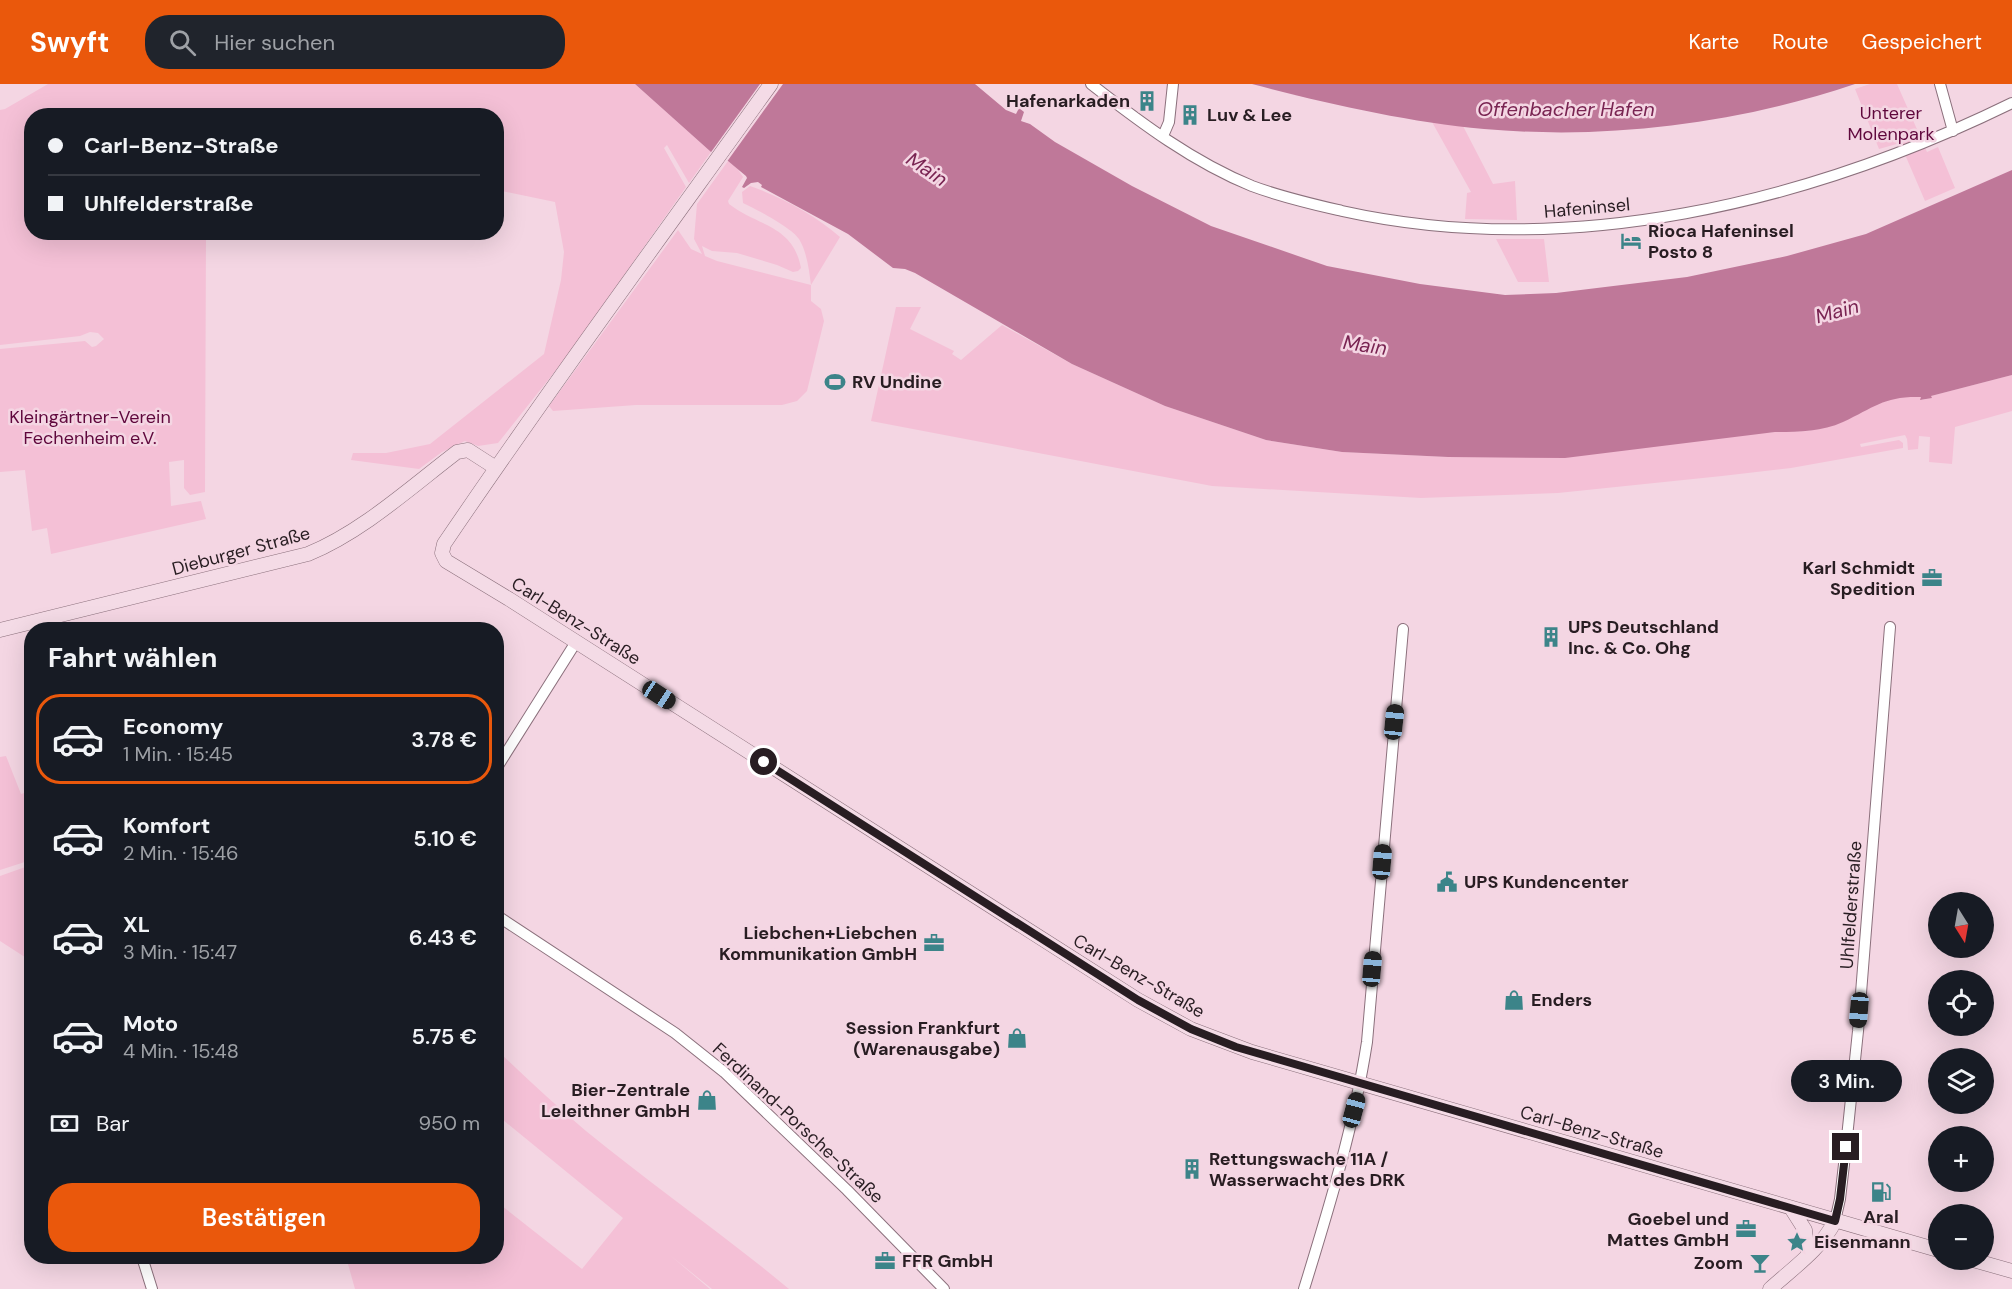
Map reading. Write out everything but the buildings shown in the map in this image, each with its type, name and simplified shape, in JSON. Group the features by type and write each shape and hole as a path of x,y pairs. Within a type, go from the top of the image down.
{"main road":[{"path":"496,468 771,84"},
{"name":"Dieburger Straße","path":"32,622 308,554 353,530 463,449 496,468"},
{"name":"Carl-Benz-Straße","path":"496,468 444,544 442,556 451,566 576,642 1165,1016 1191,1029 1252,1052 1928,1247"},
{"name":"Dieburger Straße","path":"0,630 24,624"},
{"path":"1791,1208 1804,1230 1808,1255"},
{"path":"1770,1289 1808,1255 1828,1234 1835,1221"},
{"path":"1994,1266 2012,1271"}],"street":[{"name":"Hafeninsel","path":"1091,84 1162,136 1213,168 1285,197 1372,218 1408,224 1503,230 1623,222 1727,204 1828,177 1953,131 2012,103"},
{"path":"1162,136 1169,122 1173,84"},
{"path":"1940,84 1953,131"},
{"name":"Uhlfelderstraße","path":"1835,1221 1844,1168 1857,1031 1890,627"},
{"path":"1304,1289 1360,1084 1367,1042 1403,629"},
{"path":"504,756 576,642"},
{"name":"Ferdinand-Porsche-Straße","path":"504,920 675,1033 724,1071 847,1190 944,1289"},
{"path":"143,1264 152,1289"}],"green space":[{"name":"Kleingärtner-Verein Fechenheim e.V.","path":"48,84 635,84 711,152 689,183 667,145 664,148 686,187 568,355 498,443 478,446 465,441 442,452 419,469 351,460 353,453 386,453 430,444 544,354 561,280 564,252 555,202 504,191 504,108 24,108 24,240 206,240 205,492 190,495 184,488 184,460 169,462 171,506 201,501 206,519 51,554 47,528 32,531 25,470 0,472 0,349 85,341 92,347 104,339 98,333 90,332 80,336 0,345 0,110"},
{"name":"Unterer Molenpark","path":"1870,84 1897,84 1927,152 1938,147 1955,188 1925,201 1900,143 1879,149 1855,89"},
{"path":"1432,122 1463,126 1493,184 1515,181 1517,220 1465,219 1467,193 1471,192"},
{"path":"728,161 743,177 728,201 729,204 782,235 797,254 801,268 793,272 737,253 712,251 702,246 705,256 811,285 811,301 821,309 824,321 807,391 797,401 782,405 636,405 553,411 549,406 678,230 691,249 702,254 694,239 697,204"},
{"path":"750,186 797,207 840,237 811,285 806,255 799,239 782,224 743,203 742,192"},
{"path":"1496,239 1544,239 1549,282 1518,282"},
{"path":"896,307 921,307 910,329 954,351 952,354 961,360 1002,325 1072,364 1165,406 1266,440 1342,452 1448,457 1809,431 1842,422 1873,405 1902,396 1922,397 1922,400 2012,375 2012,411 1955,427 1952,464 1929,462 1930,437 1919,436 1918,449 1908,450 1905,435 1860,444 1861,447 1899,440 1903,443 1903,448 1791,468 1558,493 1421,498 1212,486 871,421"},
{"path":"6,756 21,794 24,793 24,862 0,870 0,757"},
{"path":"24,868 24,956 0,941 0,876"},
{"path":"504,1057 586,1131 789,1289 712,1289 671,1256 710,1289 355,1289 348,1264 504,1264 504,1208 582,1269 623,1218 504,1121"}],"water":[{"name":"Main","path":"635,84 975,84 1006,110 1016,114 1019,108 1024,112 1021,121 1030,124 1055,142 1132,186 1211,226 1327,266 1420,284 1505,295 1556,293 1687,277 1787,256 1866,234 2012,170 2012,375 1931,396 1932,398 1920,400 1921,397 1898,398 1872,407 1843,422 1818,430 1775,432 1565,458 1448,457 1342,452 1266,440 1165,406 1072,364 915,273 893,268 848,234 761,187 762,185 758,182 742,187 746,176 728,161 711,152"},
{"name":"Offenbacher Hafen","path":"1252,84 1855,84 1765,109 1672,126 1578,132 1531,132 1455,126 1396,117"}],"pier":[{"path":"760,84 783,84 726,163 709,155"}],"place":[{"name":"Hafenarkaden","path":"1147,101"},
{"name":"Luv & Lee","path":"1190,115"},
{"name":"Rioca Hafeninsel Posto 8","path":"1631,241"},
{"name":"RV Undine","path":"835,382"},
{"name":"Karl Schmidt Spedition","path":"1932,578"},
{"name":"UPS Deutschland Inc. & Co. Ohg","path":"1551,637"},
{"name":"UPS Kundencenter","path":"1447,882"},
{"name":"Liebchen+Liebchen Kommunikation GmbH","path":"934,943"},
{"name":"Enders","path":"1514,1000"},
{"name":"Session Frankfurt (Warenausgabe)","path":"1017,1038"},
{"name":"Bier-Zentrale Leleithner GmbH","path":"707,1100"},
{"name":"Rettungswache 11A / Wasserwacht des DRK","path":"1192,1169"},
{"name":"Aral","path":"1881,1192"},
{"name":"Goebel und Mattes GmbH","path":"1746,1229"},
{"name":"Eisenmann","path":"1797,1242"},
{"name":"FFR GmbH","path":"885,1261"},
{"name":"Zoom","path":"1760,1263"}],"route":[{"path":"764,762 1138,1000 1191,1029 1236,1047 1835,1221 1846,1147"}]}
